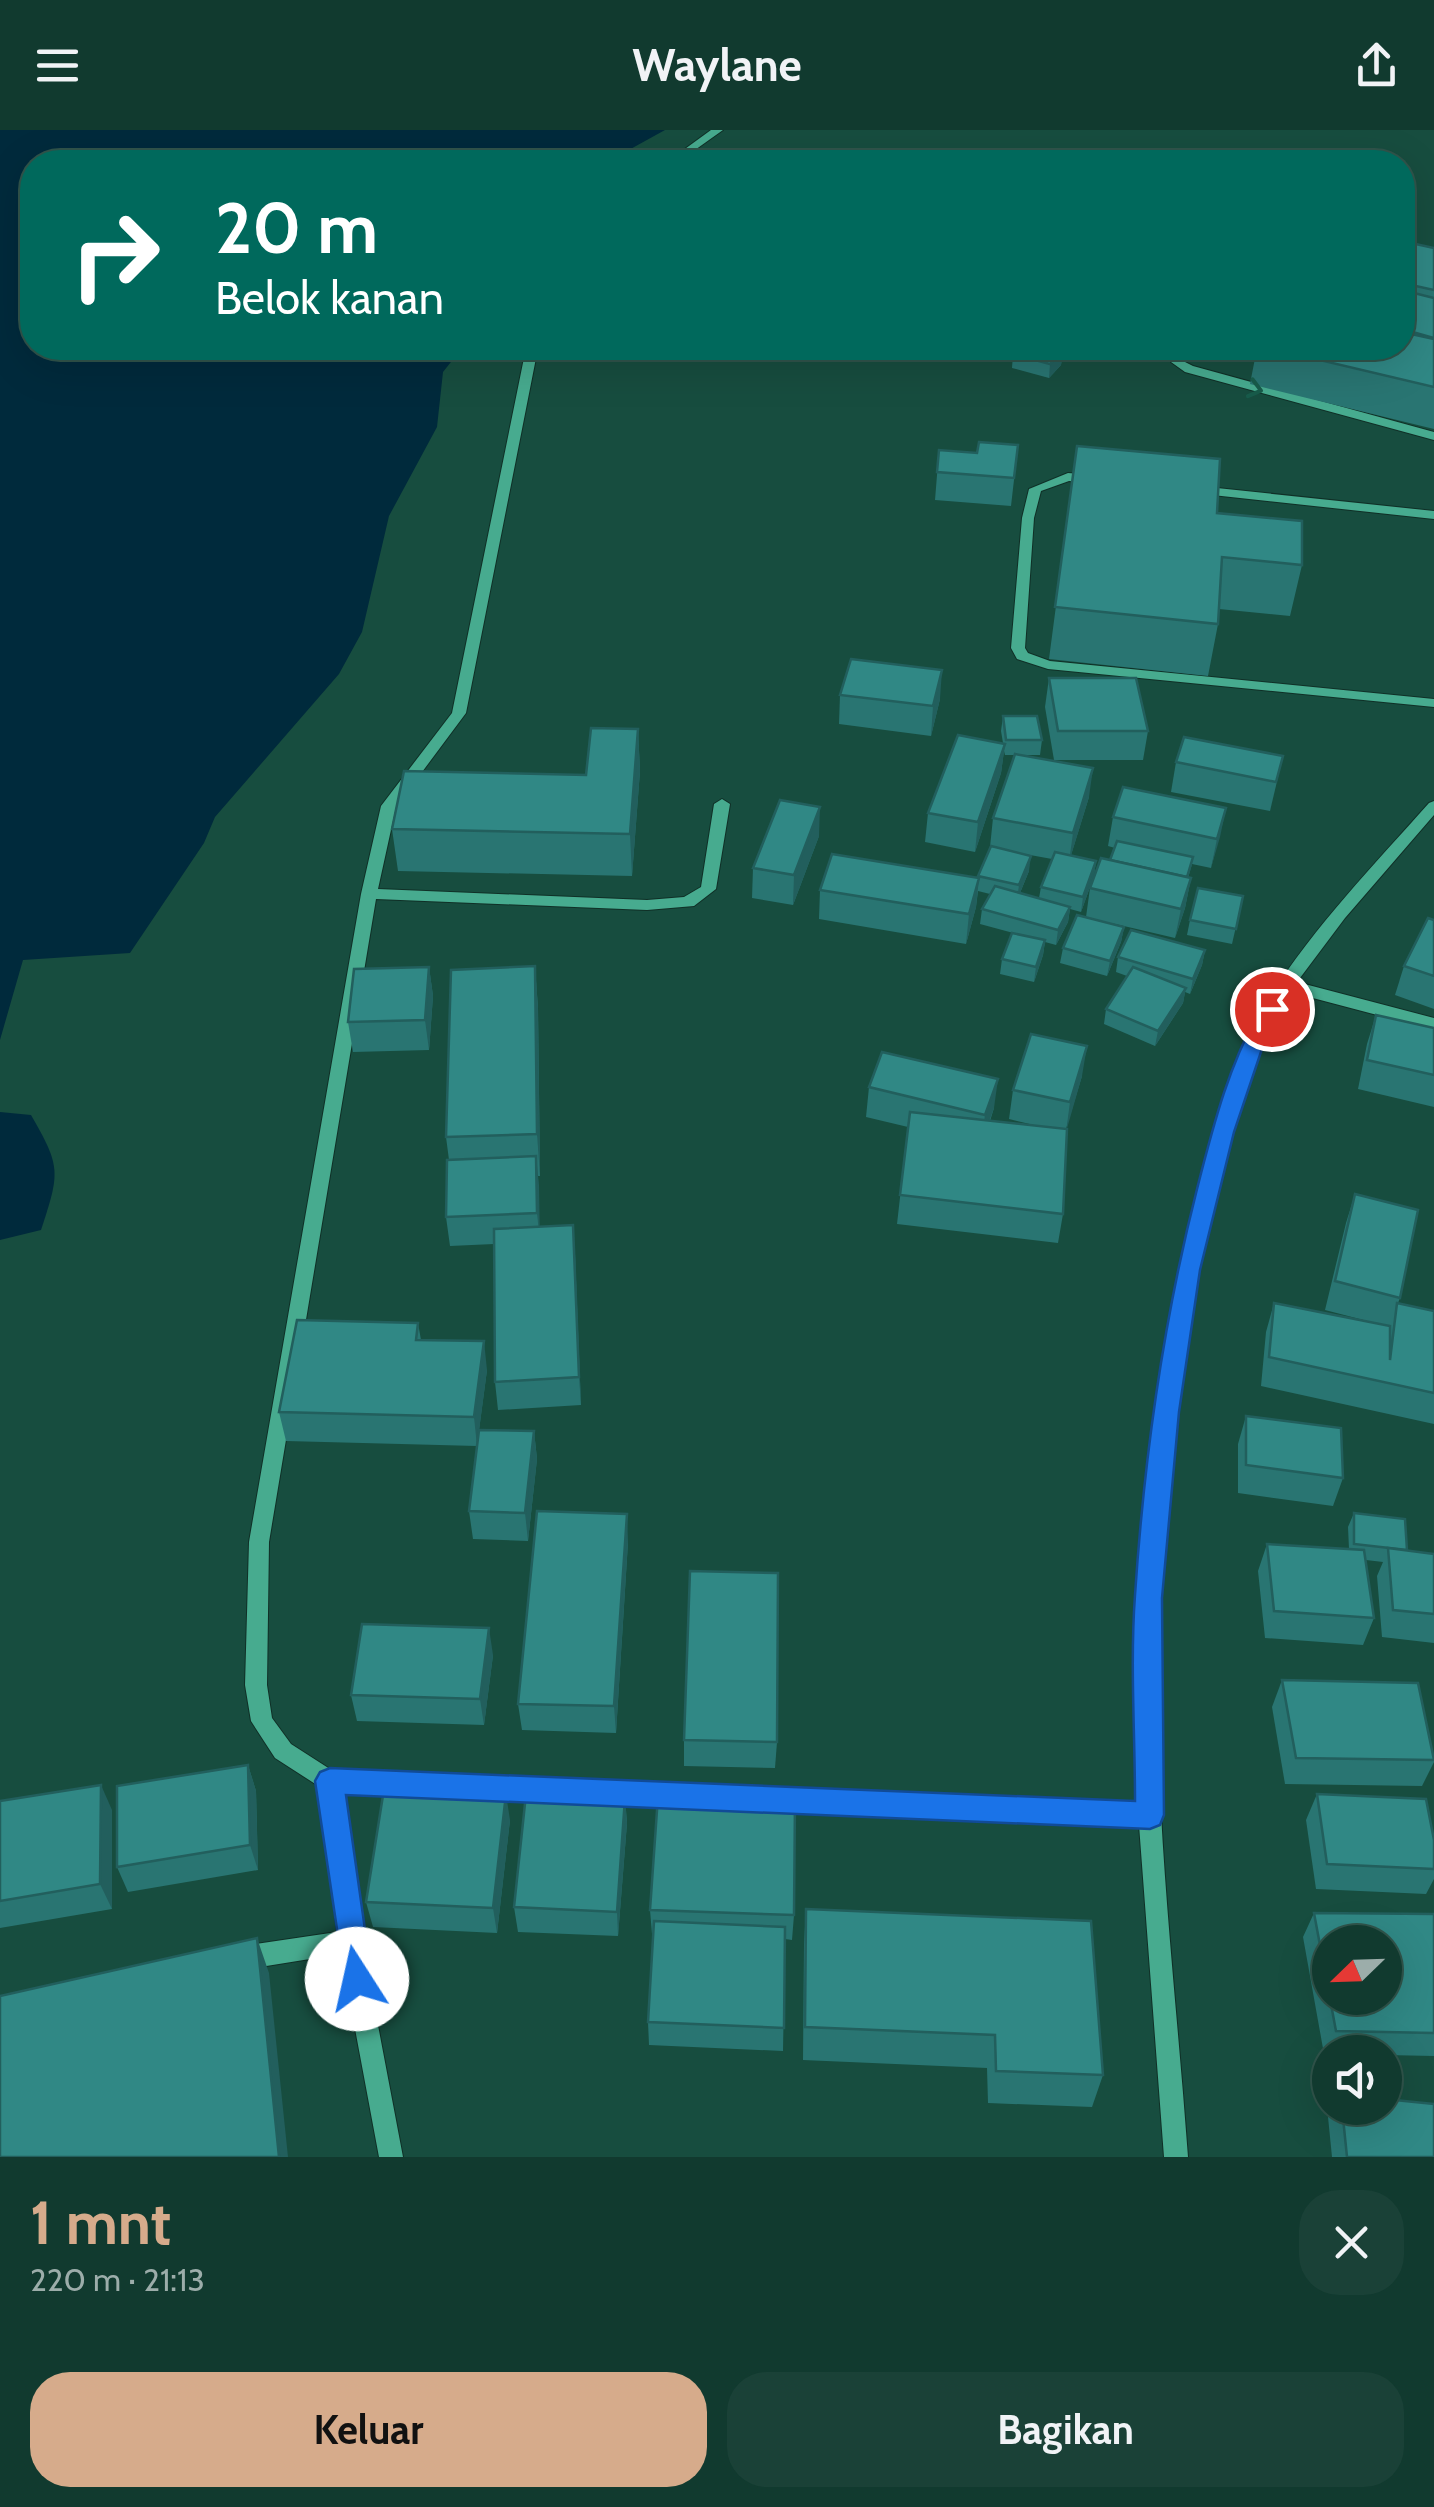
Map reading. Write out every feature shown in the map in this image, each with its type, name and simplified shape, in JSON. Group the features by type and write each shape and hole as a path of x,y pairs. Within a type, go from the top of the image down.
{"street":[{"path":"689,150 718,130"},
{"path":"530,360 459,713 390,806 369,894 259,1542 256,1685 262,1721 283,1751 330,1781 698,1798"},
{"path":"1177,360 1188,369 1434,436"},
{"path":"1102,480 1068,476 1036,489 1028,518 1018,648 1022,656 1048,665 1434,703"},
{"path":"1178,488 1434,515"},
{"path":"369,894 646,905 688,902 708,888 722,804"},
{"path":"1176,2157 1150,1815 1148,1598 1166,1412 1188,1270 1223,1132 1256,1034 1286,984 1434,806"},
{"path":"1286,984 1434,1024"},
{"path":"330,1781 350,1941 391,2157"},
{"path":"757,1800 1150,1815"},
{"path":"218,1962 350,1941"}],"water":[{"path":"0,130 665,130 629,150 20,150 20,360 452,360 443,372 437,427 389,516 362,632 339,674 215,817 204,843 130,953 23,960 0,1040"},
{"path":"0,1112 31,1115 48,1147 54,1182 41,1230 0,1240"}],"building":[{"path":"1415,244 1434,248 1434,290 1415,286"},
{"path":"1415,293 1434,298 1434,338 1415,333"},
{"path":"1415,335 1434,339 1434,387 1320,360 1415,360"},
{"path":"979,442 1018,445 1014,478 937,472 939,450 977,453"},
{"path":"1077,446 1220,459 1217,513 1302,521 1302,565 1222,557 1218,624 1055,607"},
{"path":"851,659 942,670 933,706 840,695"},
{"path":"1049,678 1136,678 1148,731 1058,731"},
{"path":"1003,716 1037,716 1042,740 1006,740"},
{"path":"591,728 638,729 630,834 392,829 404,771 586,775"},
{"path":"958,735 1005,744 978,822 928,813"},
{"path":"1184,737 1283,756 1276,782 1176,762"},
{"path":"1015,754 1093,768 1073,833 993,818"},
{"path":"1123,787 1226,808 1217,839 1113,817"},
{"path":"780,800 820,807 794,875 753,868"},
{"path":"1117,841 1193,857 1187,877 1110,860"},
{"path":"991,846 1031,856 1019,885 978,876"},
{"path":"1055,852 1096,861 1083,897 1041,887"},
{"path":"832,854 979,878 969,914 820,890"},
{"path":"1101,858 1191,878 1181,909 1090,888"},
{"path":"995,886 1070,907 1058,930 982,909"},
{"path":"1198,888 1243,896 1236,929 1190,920"},
{"path":"1077,915 1124,927 1110,961 1063,948"},
{"path":"1428,918 1434,920 1434,976 1404,966"},
{"path":"1131,930 1205,950 1193,979 1118,957"},
{"path":"1012,933 1045,940 1036,967 1002,959"},
{"path":"535,966 537,1134 446,1137 451,970"},
{"path":"429,967 425,1020 348,1022 354,969"},
{"path":"1133,967 1186,988 1158,1031 1106,1009"},
{"path":"1376,1015 1434,1028 1434,1075 1367,1060"},
{"path":"1031,1034 1087,1046 1070,1102 1013,1090"},
{"path":"882,1052 998,1079 985,1115 869,1087"},
{"path":"910,1112 1067,1129 1063,1214 900,1195"},
{"path":"536,1156 537,1213 446,1217 447,1160"},
{"path":"1355,1194 1418,1210 1400,1298 1335,1281"},
{"path":"573,1225 579,1377 495,1382 494,1229"},
{"path":"1274,1303 1390,1326 1390,1360 1397,1303 1434,1311 1434,1393 1269,1357"},
{"path":"297,1320 418,1323 416,1340 484,1341 474,1417 279,1412"},
{"path":"1246,1416 1341,1428 1343,1478 1246,1465"},
{"path":"479,1430 534,1431 525,1513 469,1511"},
{"path":"537,1511 627,1514 614,1706 518,1704"},
{"path":"1354,1513 1405,1519 1407,1550 1354,1544"},
{"path":"1267,1544 1364,1550 1374,1618 1274,1611"},
{"path":"1388,1548 1434,1554 1434,1614 1393,1610"},
{"path":"690,1571 778,1573 777,1742 684,1740"},
{"path":"362,1624 489,1628 480,1699 351,1695"},
{"path":"1282,1680 1418,1683 1434,1760 1296,1758"},
{"path":"248,1765 250,1845 117,1867 117,1786"},
{"path":"101,1785 100,1884 0,1901 0,1801"},
{"path":"384,1789 506,1794 493,1908 366,1902"},
{"path":"526,1794 625,1798 617,1912 514,1907"},
{"path":"1317,1794 1426,1799 1434,1840 1434,1869 1327,1864"},
{"path":"658,1796 795,1801 794,1915 650,1910"},
{"path":"806,1909 1091,1921 1103,2075 996,2071 995,2035 805,2027"},
{"path":"1314,1913 1434,1914 1434,2033 1336,2031 1333,2015 1402,2015 1402,1925 1316,1925"},
{"path":"654,1921 785,1927 784,2028 648,2022"},
{"path":"257,1938 279,2157 0,2157 0,1996"},
{"path":"1402,2101 1434,2104 1434,2157 1347,2157 1344,2125 1402,2125"}],"route":[{"path":"357,1979 330,1781 1150,1815 1148,1598 1166,1412 1188,1270 1223,1132 1256,1034 1272,1009"}]}
